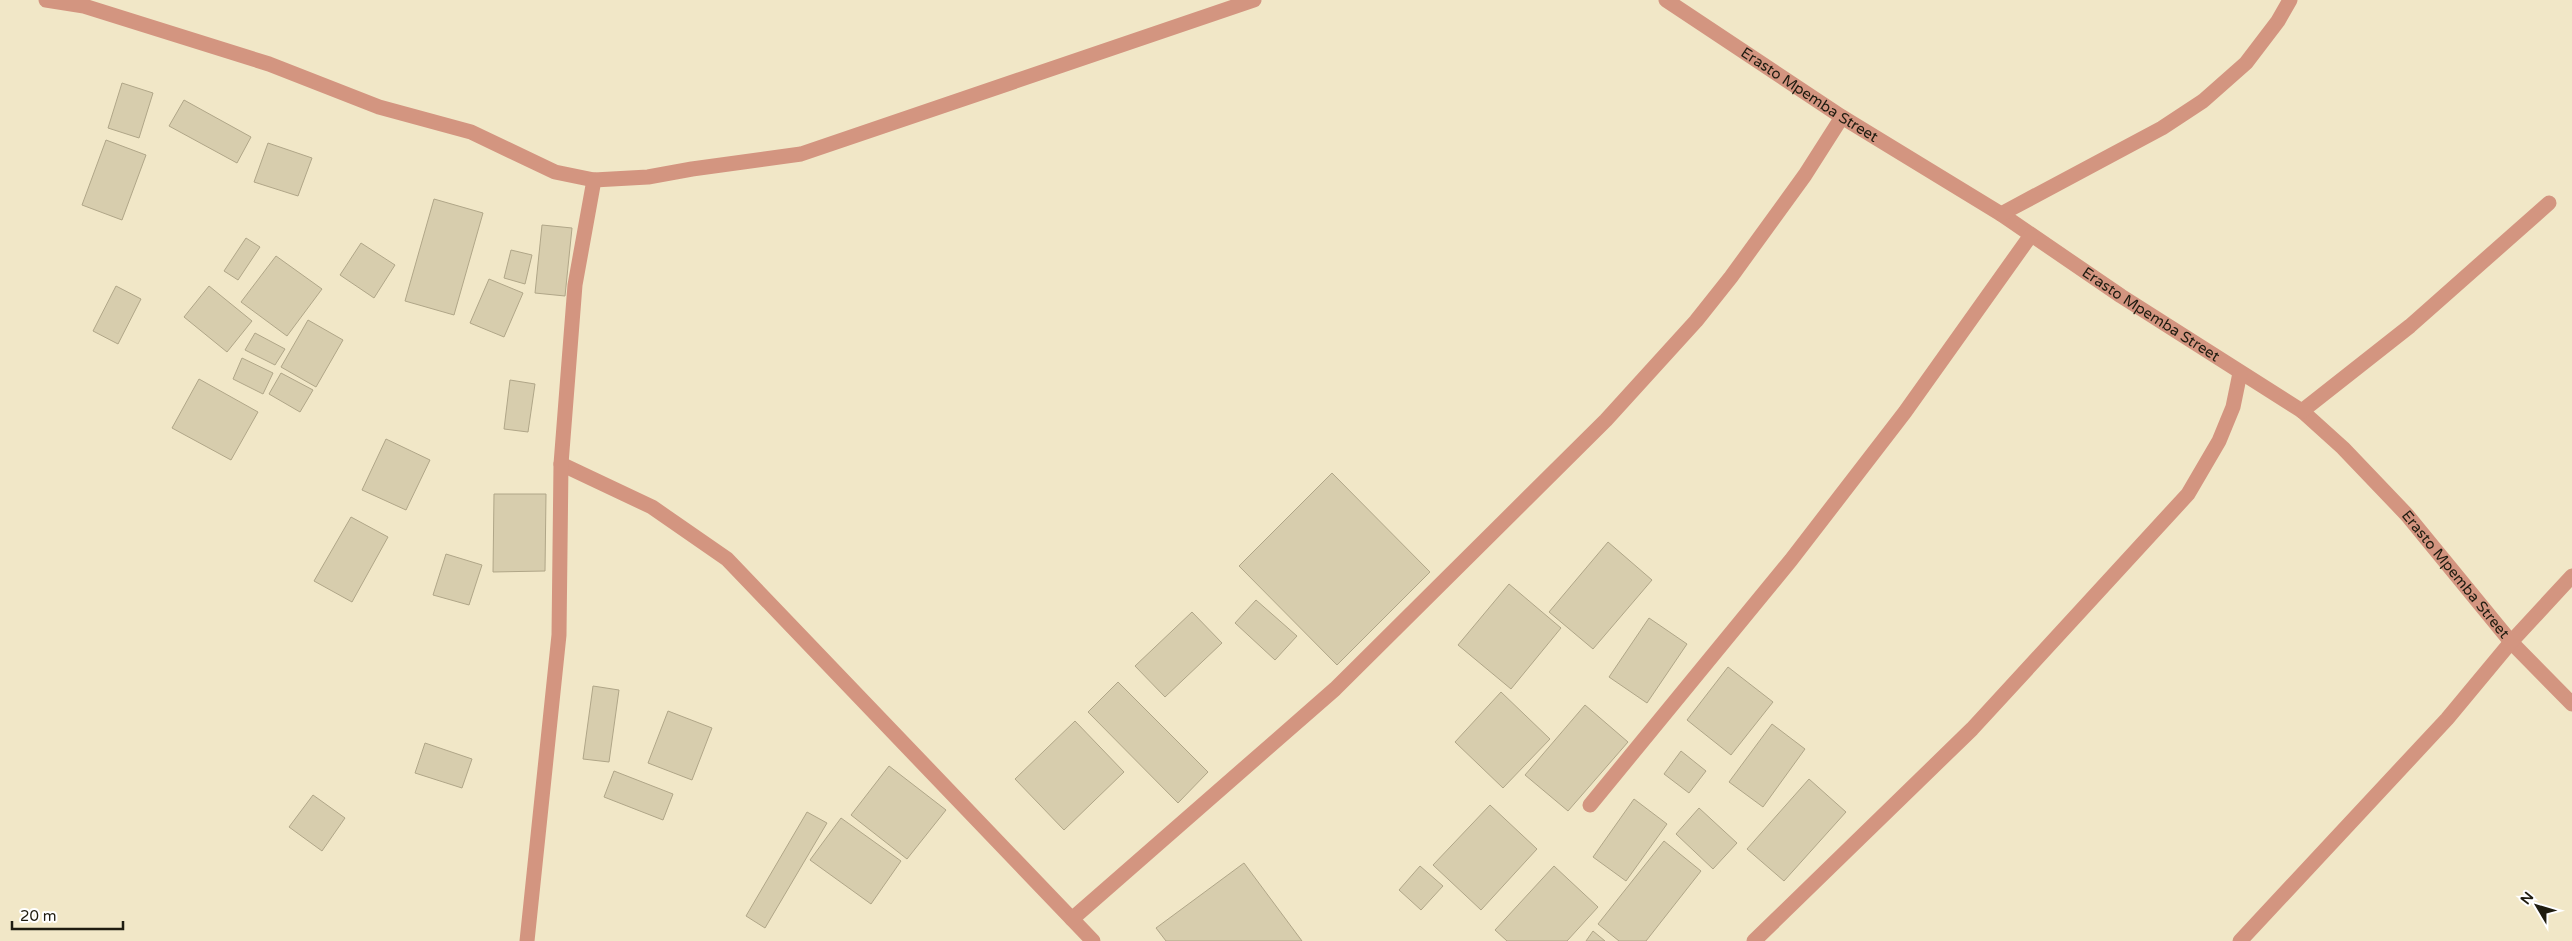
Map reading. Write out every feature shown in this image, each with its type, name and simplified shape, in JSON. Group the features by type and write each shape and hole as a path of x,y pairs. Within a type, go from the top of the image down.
{"street":[{"path":"46,0 84,6 269,64 378,107 471,132 555,172 594,180 648,177 801,154 1254,0"},
{"name":"Erasto Mpemba Street","path":"1666,0 1842,117 2001,214 2240,374 2302,411 2344,448 2407,515 2511,642 2572,704"},
{"path":"2001,214 2162,128 2203,101 2246,63 2278,21 2290,0"},
{"path":"1072,919 1335,689 1606,420 1678,342 1731,277 1800,183 1842,117"},
{"path":"528,941 559,635 560,464 575,285 594,180"},
{"path":"2302,411 2410,326 2549,203"},
{"path":"1590,804 1791,560 1904,412 2032,235"},
{"path":"1754,941 1972,729 2188,494 2204,469 2226,424 2233,407 2240,374"},
{"path":"560,464 652,507 727,559 1094,941"},
{"path":"2240,941 2447,719 2511,642 2572,576"}],"building":[{"path":"122,83 153,93 139,138 108,128"},
{"path":"184,100 251,137 237,163 169,126"},
{"path":"106,140 146,155 122,220 82,205"},
{"path":"268,143 312,158 298,196 254,182"},
{"path":"434,199 483,213 454,315 405,301"},
{"path":"542,225 572,228 565,296 535,293"},
{"path":"246,238 260,247 238,280 224,271"},
{"path":"361,243 395,265 374,298 340,275"},
{"path":"511,250 532,255 525,284 504,278"},
{"path":"276,256 322,289 287,336 241,302"},
{"path":"489,279 523,293 504,337 470,323"},
{"path":"116,286 141,299 118,344 93,331"},
{"path":"209,286 252,321 227,352 184,317"},
{"path":"308,320 343,340 316,387 281,367"},
{"path":"255,333 285,349 275,365 245,350"},
{"path":"242,358 273,373 263,394 233,379"},
{"path":"281,373 313,390 300,412 269,394"},
{"path":"199,379 258,412 231,460 172,428"},
{"path":"510,380 535,384 528,432 504,429"},
{"path":"386,439 430,460 406,510 362,490"},
{"path":"1332,473 1430,572 1337,665 1239,566"},
{"path":"494,494 546,494 545,571 493,572"},
{"path":"351,517 388,537 352,602 314,581"},
{"path":"1608,542 1652,580 1593,649 1549,612"},
{"path":"446,554 482,565 469,605 433,595"},
{"path":"1509,584 1561,628 1511,689 1458,645"},
{"path":"1256,600 1297,636 1275,660 1235,623"},
{"path":"1192,612 1222,643 1165,697 1135,666"},
{"path":"1649,618 1687,644 1647,703 1609,677"},
{"path":"1728,667 1773,702 1731,755 1687,720"},
{"path":"1118,682 1208,772 1178,803 1088,712"},
{"path":"593,686 619,690 609,762 583,759"},
{"path":"1501,692 1550,739 1503,788 1455,742"},
{"path":"1585,705 1628,742 1568,811 1525,775"},
{"path":"668,711 712,728 692,780 648,763"},
{"path":"1075,721 1124,772 1064,830 1015,779"},
{"path":"1772,724 1805,749 1763,807 1729,782"},
{"path":"425,743 472,759 462,788 415,773"},
{"path":"1681,751 1706,771 1689,793 1664,774"},
{"path":"889,766 946,810 907,859 851,815"},
{"path":"614,771 673,794 663,820 604,797"},
{"path":"1809,779 1846,812 1784,881 1747,849"},
{"path":"313,795 345,818 322,851 289,827"},
{"path":"1634,799 1667,824 1626,881 1593,857"},
{"path":"1490,805 1537,849 1481,910 1433,865"},
{"path":"1699,808 1737,843 1713,869 1676,834"},
{"path":"807,812 827,823 765,928 746,916"},
{"path":"841,818 901,861 871,904 810,860"},
{"path":"1664,841 1701,871 1646,941 1619,941 1598,924"},
{"path":"1244,863 1302,941 1166,941 1156,928"},
{"path":"1420,866 1443,886 1421,910 1399,890"},
{"path":"1554,866 1598,907 1567,941 1507,941 1495,930"},
{"path":"1593,931 1605,941 1586,941"}]}
